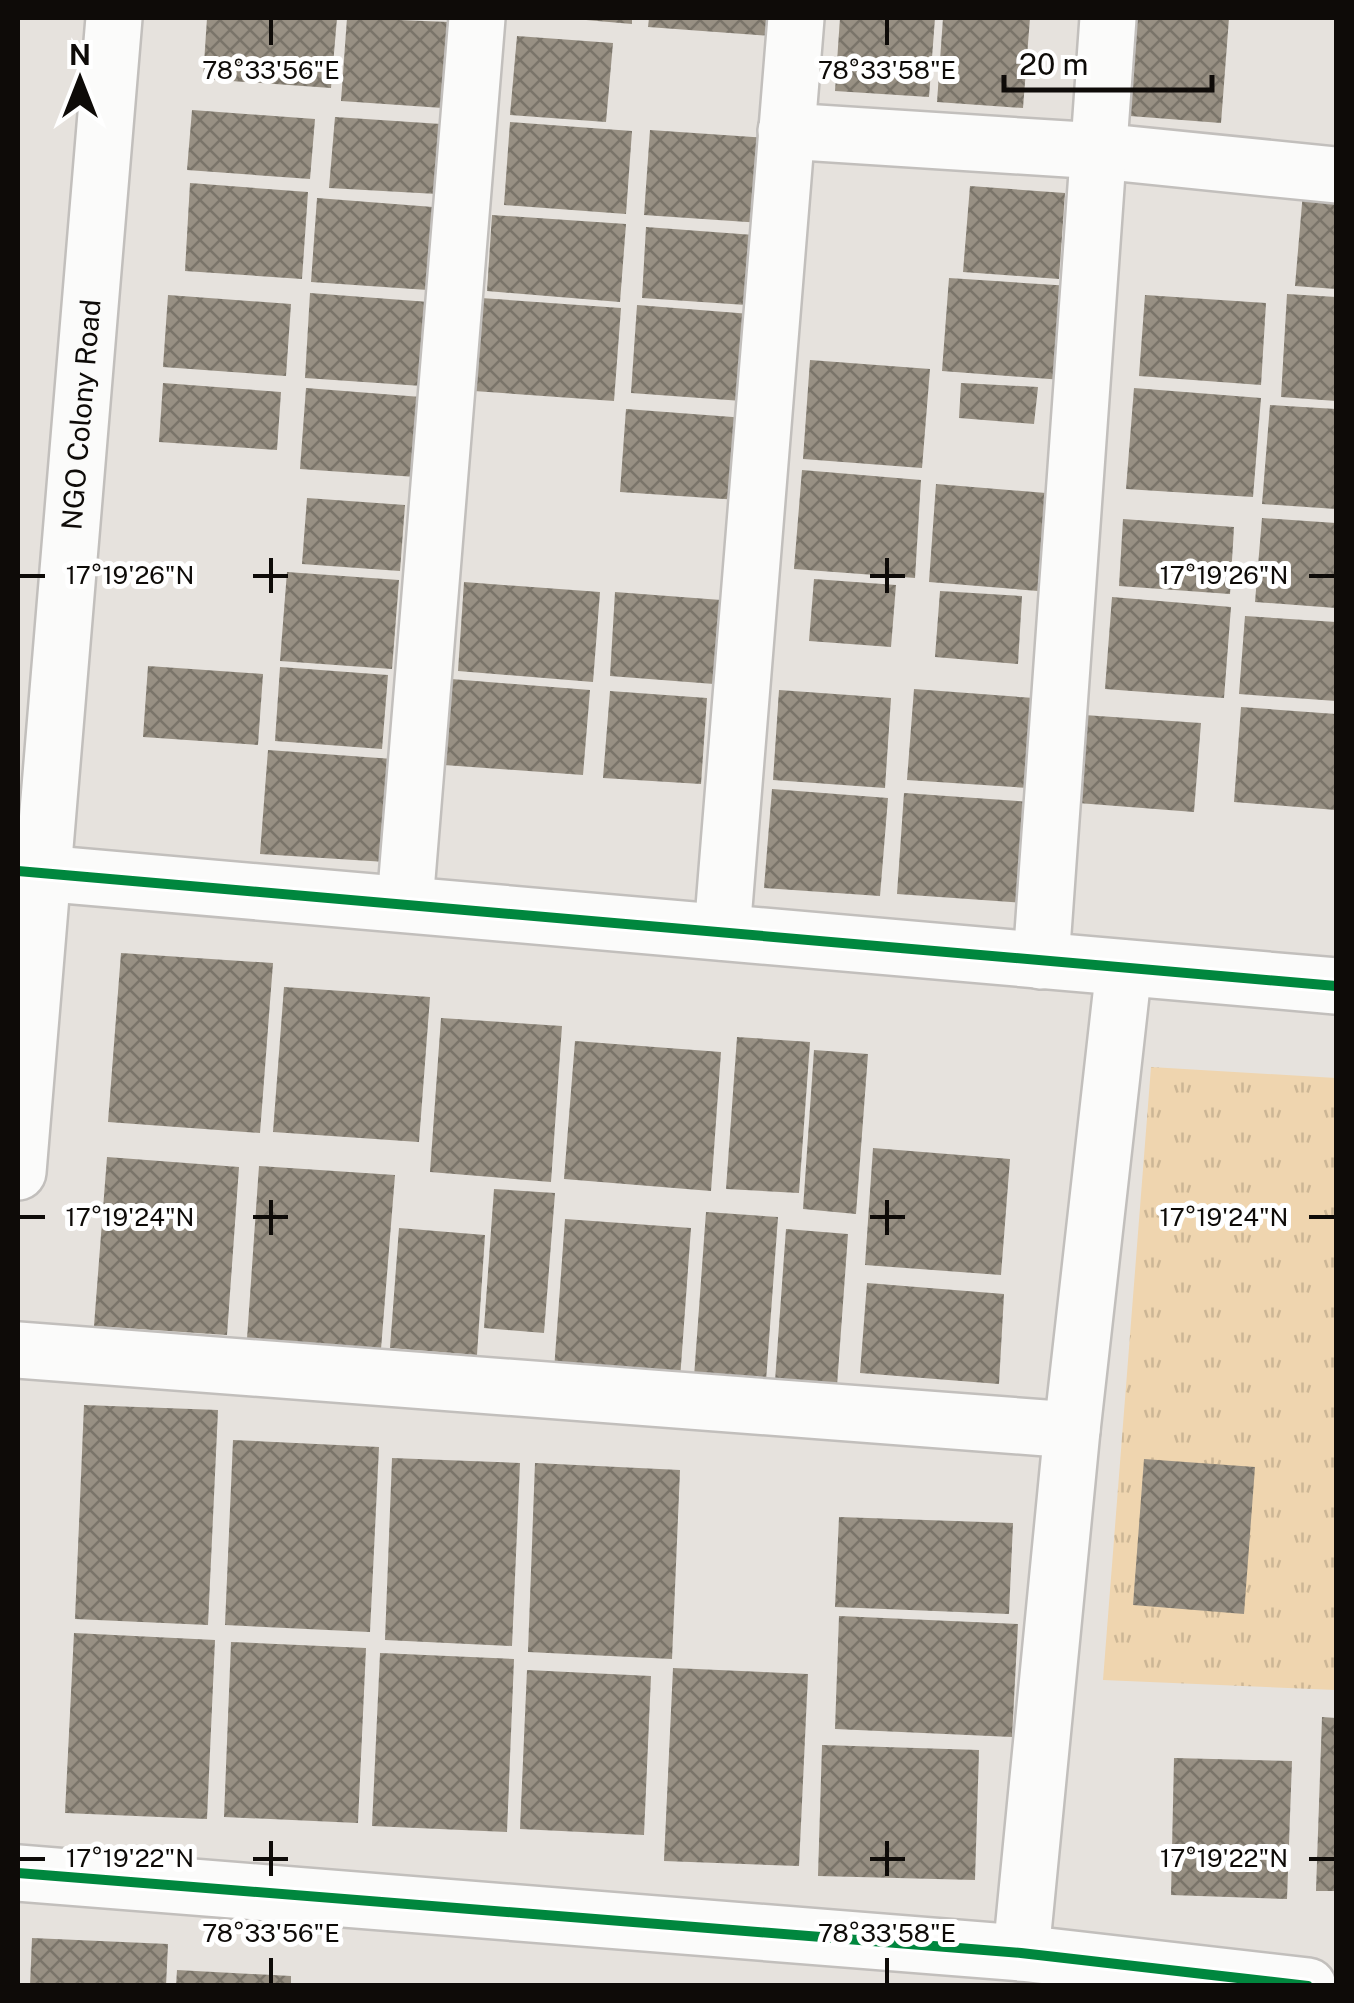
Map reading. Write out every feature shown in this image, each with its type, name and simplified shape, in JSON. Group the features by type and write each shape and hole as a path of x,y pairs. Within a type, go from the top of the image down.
{"street":[{"name":"NGO Colony Road","path":"18,1172 30,872 114,18"},
{"path":"404,904 477,18"},
{"path":"722,932 796,18"},
{"path":"1041,961 1108,18"},
{"path":"786,131 1099,150 1336,175"},
{"path":"30,872 1336,986"},
{"path":"1021,1953 1072,1430 1124,968"},
{"path":"18,1350 1072,1430"},
{"path":"18,1873 1021,1953 1288,1985"}],"green space":[{"path":"1151,1067 1336,1078 1336,1690 1103,1680"}],"building":[{"path":"207,18 337,18 331,88 203,79"},
{"path":"347,18 450,22 443,108 341,101"},
{"path":"632,18 632,24 586,20"},
{"path":"649,18 773,18 772,36 648,27"},
{"path":"840,18 935,18 929,97 835,91"},
{"path":"943,18 1030,18 1023,108 937,102"},
{"path":"1136,18 1229,18 1221,123 1130,116"},
{"path":"517,36 613,43 606,122 510,115"},
{"path":"192,110 315,119 310,179 187,170"},
{"path":"335,117 441,124 437,194 329,188"},
{"path":"510,122 632,131 626,214 504,205"},
{"path":"650,130 768,138 762,223 644,215"},
{"path":"190,183 308,192 302,279 185,271"},
{"path":"970,186 1065,193 1059,279 963,272"},
{"path":"1303,192 1336,194 1336,289 1295,286"},
{"path":"317,198 433,207 428,290 311,282"},
{"path":"492,215 626,224 620,302 487,291"},
{"path":"646,227 766,236 761,306 642,298"},
{"path":"949,278 1071,286 1063,380 942,371"},
{"path":"310,293 429,302 422,386 305,378"},
{"path":"1287,294 1336,297 1336,401 1281,397"},
{"path":"168,295 291,304 286,376 163,367"},
{"path":"1145,295 1266,303 1261,385 1139,376"},
{"path":"481,298 621,308 614,401 474,391"},
{"path":"637,305 763,315 756,402 631,393"},
{"path":"810,360 930,369 922,468 803,459"},
{"path":"163,383 281,392 277,450 159,442"},
{"path":"961,383 1038,387 1034,424 959,418"},
{"path":"306,388 421,397 416,477 300,469"},
{"path":"1134,388 1261,398 1253,497 1126,489"},
{"path":"1270,405 1336,409 1336,509 1262,504"},
{"path":"626,409 746,418 739,500 620,492"},
{"path":"802,470 921,480 915,578 794,569"},
{"path":"936,484 1058,494 1051,592 929,582"},
{"path":"307,498 405,505 400,571 302,564"},
{"path":"1262,518 1336,523 1336,608 1255,602"},
{"path":"1123,519 1234,527 1230,594 1119,586"},
{"path":"287,572 399,580 392,669 280,661"},
{"path":"814,579 896,585 891,647 809,641"},
{"path":"464,582 600,592 593,682 458,671"},
{"path":"940,591 1022,596 1018,664 935,657"},
{"path":"615,592 721,600 714,684 610,676"},
{"path":"1112,597 1231,607 1224,698 1105,689"},
{"path":"1245,616 1336,622 1336,701 1239,694"},
{"path":"148,666 263,674 258,745 143,737"},
{"path":"280,667 388,675 382,749 275,741"},
{"path":"451,679 590,690 583,775 444,765"},
{"path":"914,689 1034,698 1028,788 907,780"},
{"path":"779,690 891,698 885,788 773,780"},
{"path":"610,691 707,698 701,784 603,778"},
{"path":"1241,707 1336,714 1336,810 1234,802"},
{"path":"1084,715 1201,723 1194,812 1078,803"},
{"path":"268,750 393,759 386,862 260,854"},
{"path":"772,789 888,798 880,896 764,888"},
{"path":"904,793 1032,802 1026,903 897,894"},
{"path":"121,953 273,963 260,1133 108,1122"},
{"path":"284,987 430,997 419,1142 273,1132"},
{"path":"441,1018 562,1026 551,1182 430,1172"},
{"path":"737,1037 810,1042 799,1193 726,1189"},
{"path":"575,1041 721,1052 711,1191 564,1179"},
{"path":"814,1050 868,1054 856,1214 803,1209"},
{"path":"873,1148 1010,1159 1001,1275 865,1265"},
{"path":"107,1157 239,1167 227,1335 94,1326"},
{"path":"259,1166 395,1175 381,1349 247,1339"},
{"path":"494,1189 555,1193 544,1333 484,1328"},
{"path":"706,1212 778,1217 766,1381 694,1377"},
{"path":"565,1219 691,1228 680,1379 554,1370"},
{"path":"399,1228 485,1235 477,1355 390,1348"},
{"path":"786,1229 848,1234 837,1386 775,1381"},
{"path":"867,1283 1004,1294 999,1384 860,1373"},
{"path":"84,1405 218,1410 208,1625 75,1619"},
{"path":"233,1440 379,1447 370,1632 225,1625"},
{"path":"392,1458 520,1463 512,1646 385,1640"},
{"path":"1144,1459 1255,1467 1244,1614 1133,1605"},
{"path":"535,1463 680,1470 672,1659 528,1652"},
{"path":"839,1517 1013,1523 1009,1614 835,1607"},
{"path":"839,1616 1018,1624 1012,1737 835,1729"},
{"path":"74,1633 215,1640 207,1819 65,1813"},
{"path":"231,1642 366,1648 358,1823 224,1817"},
{"path":"380,1653 514,1659 507,1832 372,1826"},
{"path":"673,1668 808,1674 799,1866 664,1861"},
{"path":"527,1670 651,1676 644,1835 520,1829"},
{"path":"1322,1717 1336,1718 1336,1891 1316,1891"},
{"path":"822,1745 979,1750 975,1880 818,1876"},
{"path":"1174,1758 1292,1761 1287,1899 1171,1895"},
{"path":"32,1938 168,1944 166,1986 30,1986"},
{"path":"177,1970 291,1976 291,1986 176,1986"}],"cycle path":[{"path":"18,871 1336,986"},
{"path":"18,1873 1021,1953 1308,1986"}]}
